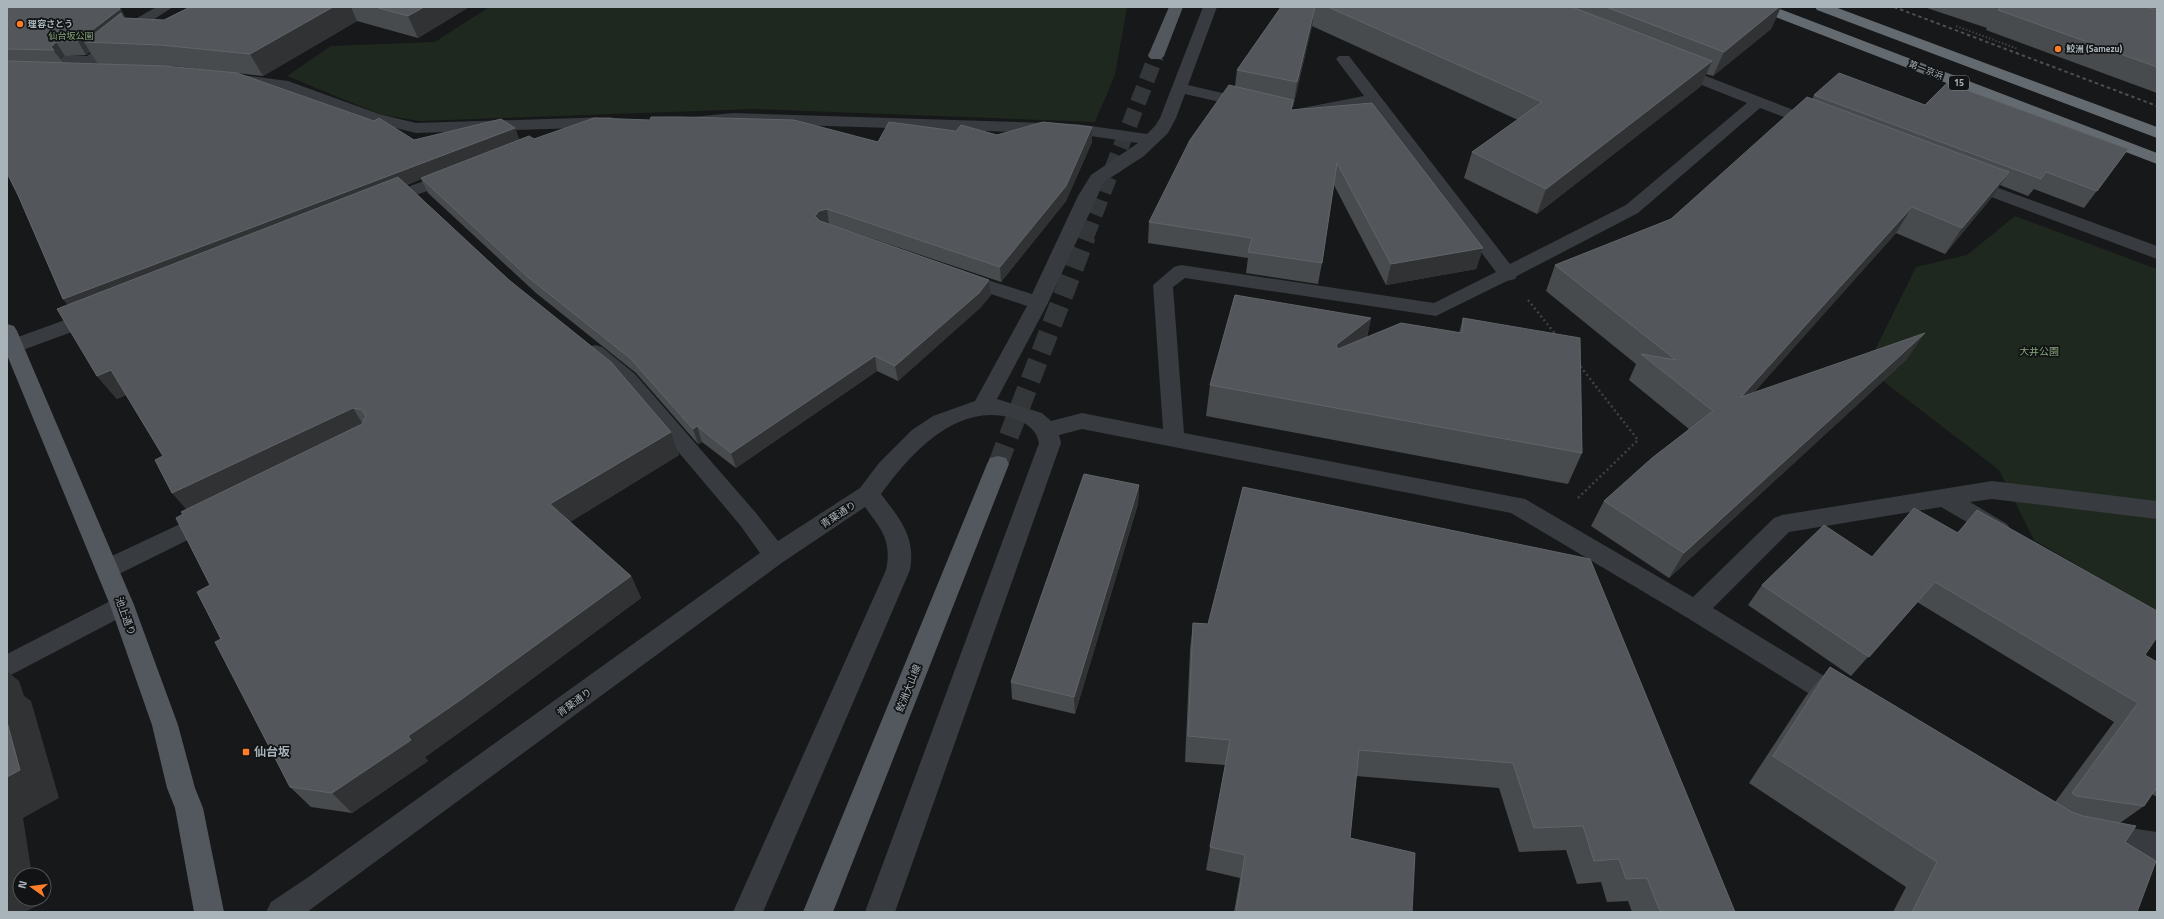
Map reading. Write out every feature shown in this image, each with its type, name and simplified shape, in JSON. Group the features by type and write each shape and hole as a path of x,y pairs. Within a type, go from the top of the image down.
{"highway":[{"name":"第一京浜","path":"1762,7 2157,159"},
{"name":"15","path":"1822,7 2157,134"}],"main road":[{"path":"1156,56 1176,7"},
{"name":"池上通り","path":"10,339 122,605 165,725 181,788 189,808 209,912"},
{"name":"鮫洲大山線","path":"818,912 998,464"}],"street":[{"path":"7,58 91,61 137,24 166,7"},
{"path":"983,407 1038,303 1087,196 1097,179 1138,152 1162,129 1180,88 1210,7"},
{"path":"1344,59 1508,274"},
{"path":"1664,64 1832,130"},
{"path":"7,68 102,71"},
{"path":"220,78 282,84 374,118 416,128 626,122"},
{"path":"1180,88 1262,107"},
{"path":"1291,114 1374,99"},
{"path":"1174,439 1163,284 1181,271 1436,310 1632,209 1758,101"},
{"path":"680,120 733,118 1077,129 1150,140"},
{"path":"544,140 588,123"},
{"path":"430,207 406,194 471,168"},
{"path":"1950,175 2157,253"},
{"path":"946,272 1038,303"},
{"path":"10,339 114,308"},
{"path":"581,341 628,379 748,519 776,555"},
{"name":"青葉通り","path":"281,912 324,884 776,555 868,494 887,469 920,436 941,421 963,412 983,407 1002,407 1034,418 1047,430"},
{"path":"880,912 1043,465 1050,443 1047,430 1082,421 1517,505 1695,610 1858,710"},
{"path":"1695,610 1782,524 1946,499 1992,490 2157,510"},
{"path":"748,912 898,570 902,556 899,538 868,494"},
{"path":"1946,499 2014,539"},
{"path":"107,569 228,510"},
{"path":"7,666 122,605"},
{"path":"2071,832 2157,846"}],"path":[{"path":"1956,26 2018,49"},
{"path":"1980,38 1986,33"},
{"path":"1508,274 1556,336"},
{"path":"1550,524 1638,440 1575,360"}],"green space":[{"path":"489,7 1127,7 1115,75 1095,122 754,109 419,121 379,114 287,76 331,46 435,42"},
{"name":"大井公園","path":"2015,216 2157,269 2157,612 2034,540 1999,470 1866,368 1916,267 1967,255"}],"building":[{"name":"仙台坂公園","path":"7,7 119,7 120,9 78,41 56,42 51,47 54,50 7,49"},
{"path":"190,7 333,7 250,54 160,45 84,42 121,13 123,18 164,20"},
{"path":"375,7 424,7 408,16"},
{"path":"1281,7 1315,7 1297,82 1237,70"},
{"path":"1328,7 1572,7 1712,61 1546,189 1472,152 1542,102"},
{"path":"1606,7 1779,7 1724,52"},
{"path":"1997,7 2146,7 2157,10 2157,67 1998,10 2000,8"},
{"path":"7,61 165,66 237,73 374,121 379,118 414,140 501,119 515,128 63,299 7,173"},
{"path":"1839,73 1925,105 1947,83 2128,149 2097,191 2046,172 2041,179 1814,95"},
{"path":"1229,85 1293,100 1291,110 1372,103 1483,248 1391,264 1337,163 1322,263 1248,252 1252,238 1149,222 1190,140"},
{"path":"1807,97 2009,172 1962,228 1912,207 1741,397 1925,333 1684,553 1604,501 1652,458 1713,411 1641,354 1676,360 1555,265 1671,219"},
{"path":"651,117 794,120 878,142 889,122 956,131 961,125 997,135 1043,122 1092,127 1066,186 1000,267 827,209 819,211 815,216 820,221 989,280 979,293 895,366 875,356 731,453 697,426 693,429 630,358 529,278 421,178 529,136 534,139 594,118 650,120"},
{"path":"398,177 509,280 611,362 671,432 550,504 631,576 459,701 408,736 411,740 332,793 290,787 215,642 221,639 197,592 210,585 176,518 183,514 181,512 362,424 366,416 362,410 353,408 172,493 155,460 163,456 111,370 97,376 57,309"},
{"path":"1235,295 1371,318 1336,345 1338,349 1401,323 1462,333 1463,318 1580,338 1582,453 1210,385"},
{"path":"1084,474 1139,485 1074,697 1011,682"},
{"path":"1243,487 1590,559 1735,912 1662,912 1659,909 1647,878 1626,879 1619,859 1594,861 1583,826 1534,828 1513,763 1359,750 1350,838 1415,853 1412,912 1236,912 1245,855 1210,847 1230,740 1188,736 1193,623 1208,624"},
{"path":"1914,508 1958,533 1977,510 2157,611 2157,637 2145,655 2157,662 2157,787 2144,806 2076,796 2072,793 2138,703 1935,582 1869,657 1762,585 1824,525 1872,557"},
{"path":"1830,667 2072,812 2083,816 2136,826 2125,842 2156,861 2137,912 1912,912 1937,862 1773,756"},
{"path":"7,722 20,770 7,777"}],"tunnel":[{"path":"1086,237 1156,56"},
{"path":"998,464 1086,236"}],"railway":[{"path":"1894,7 2157,106"}],"place":[{"name":"理容さとう","path":"20,24"},
{"name":"鮫洲 (Samezu)","path":"2058,49"},
{"name":"仙台坂","path":"246,752"}]}
